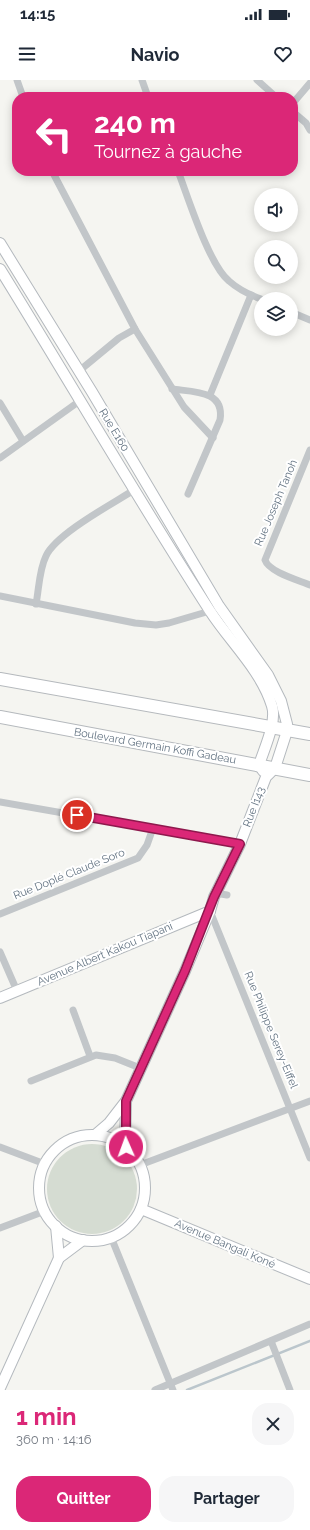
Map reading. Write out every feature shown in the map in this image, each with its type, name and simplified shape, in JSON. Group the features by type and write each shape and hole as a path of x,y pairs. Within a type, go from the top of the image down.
{"main road":[{"path":"0,679 310,734"},
{"name":"Boulevard Germain Koffi Gadeau","path":"0,717 161,748 310,774"}],"street":[{"path":"16,80 21,92"},
{"path":"142,80 146,92"},
{"path":"257,80 270,92"},
{"path":"298,97 310,83"},
{"path":"298,116 306,123 310,130"},
{"path":"55,176 135,329 184,407 213,438"},
{"path":"180,176 211,255 219,270 228,281 254,296"},
{"name":"Rue E160","path":"0,243 79,371 227,618 268,675 281,701 287,731"},
{"name":"Rue E160","path":"0,269 81,400 134,490 210,611 261,682 272,708 271,728 259,765"},
{"path":"210,395 251,295"},
{"path":"298,315 310,320"},
{"path":"79,371 119,338 135,329"},
{"path":"172,389 210,395 216,401 222,412 213,438 188,494"},
{"path":"0,458 81,400"},
{"path":"0,404 24,441"},
{"name":"Rue Joseph Tanoh","path":"310,450 264,560 272,569 310,585"},
{"path":"36,604 44,560 51,548 67,534 134,490"},
{"path":"0,596 135,623 156,625 169,623 210,611 227,618"},
{"path":"259,765 266,777 275,768 287,731"},
{"name":"Rue I143","path":"95,1135 109,1123 126,1101 185,971 215,894 240,844 266,777"},
{"path":"0,802 240,844"},
{"name":"Rue Doplé Claude Soro","path":"0,914 138,858 147,845 153,828"},
{"path":"215,894 227,895"},
{"name":"Avenue Albert Kakou Tiapani","path":"0,998 210,910"},
{"name":"Rue Philippe Serey-Eiffel","path":"210,910 310,1158"},
{"path":"0,952 17,991"},
{"path":"73,1010 90,1056"},
{"path":"31,1081 90,1056 104,1056 140,1068"},
{"name":"Rue I143","path":"126,1101 126,1147"},
{"path":"140,1165 310,1101"},
{"path":"80,1136 106,1136 126,1147 140,1165 145,1186 145,1196 141,1209 135,1219 126,1229 111,1237 97,1240 83,1240 69,1235 56,1226 45,1212 40,1197 40,1186 45,1164 53,1152 65,1142 80,1136"},
{"path":"0,1147 45,1164"},
{"name":"Avenue Bangali Koné","path":"141,1209 310,1279"},
{"path":"0,1228 45,1212"},
{"path":"56,1226 59,1258"},
{"path":"111,1237 172,1387"},
{"path":"0,1388 59,1258 83,1240"},
{"path":"155,1390 172,1387 310,1324"},
{"path":"271,1341 290,1390"}],"shaded area":[{"path":"92,1144 109,1148 124,1157 133,1172 137,1189 133,1206 124,1221 109,1230 92,1234 75,1230 60,1221 51,1206 47,1189 51,1172 60,1157 75,1148"}],"waterway":[{"path":"187,1390 310,1341"}],"route":[{"path":"77,815 240,844 214,897 185,971 126,1101 124,1130 126,1147"}]}
